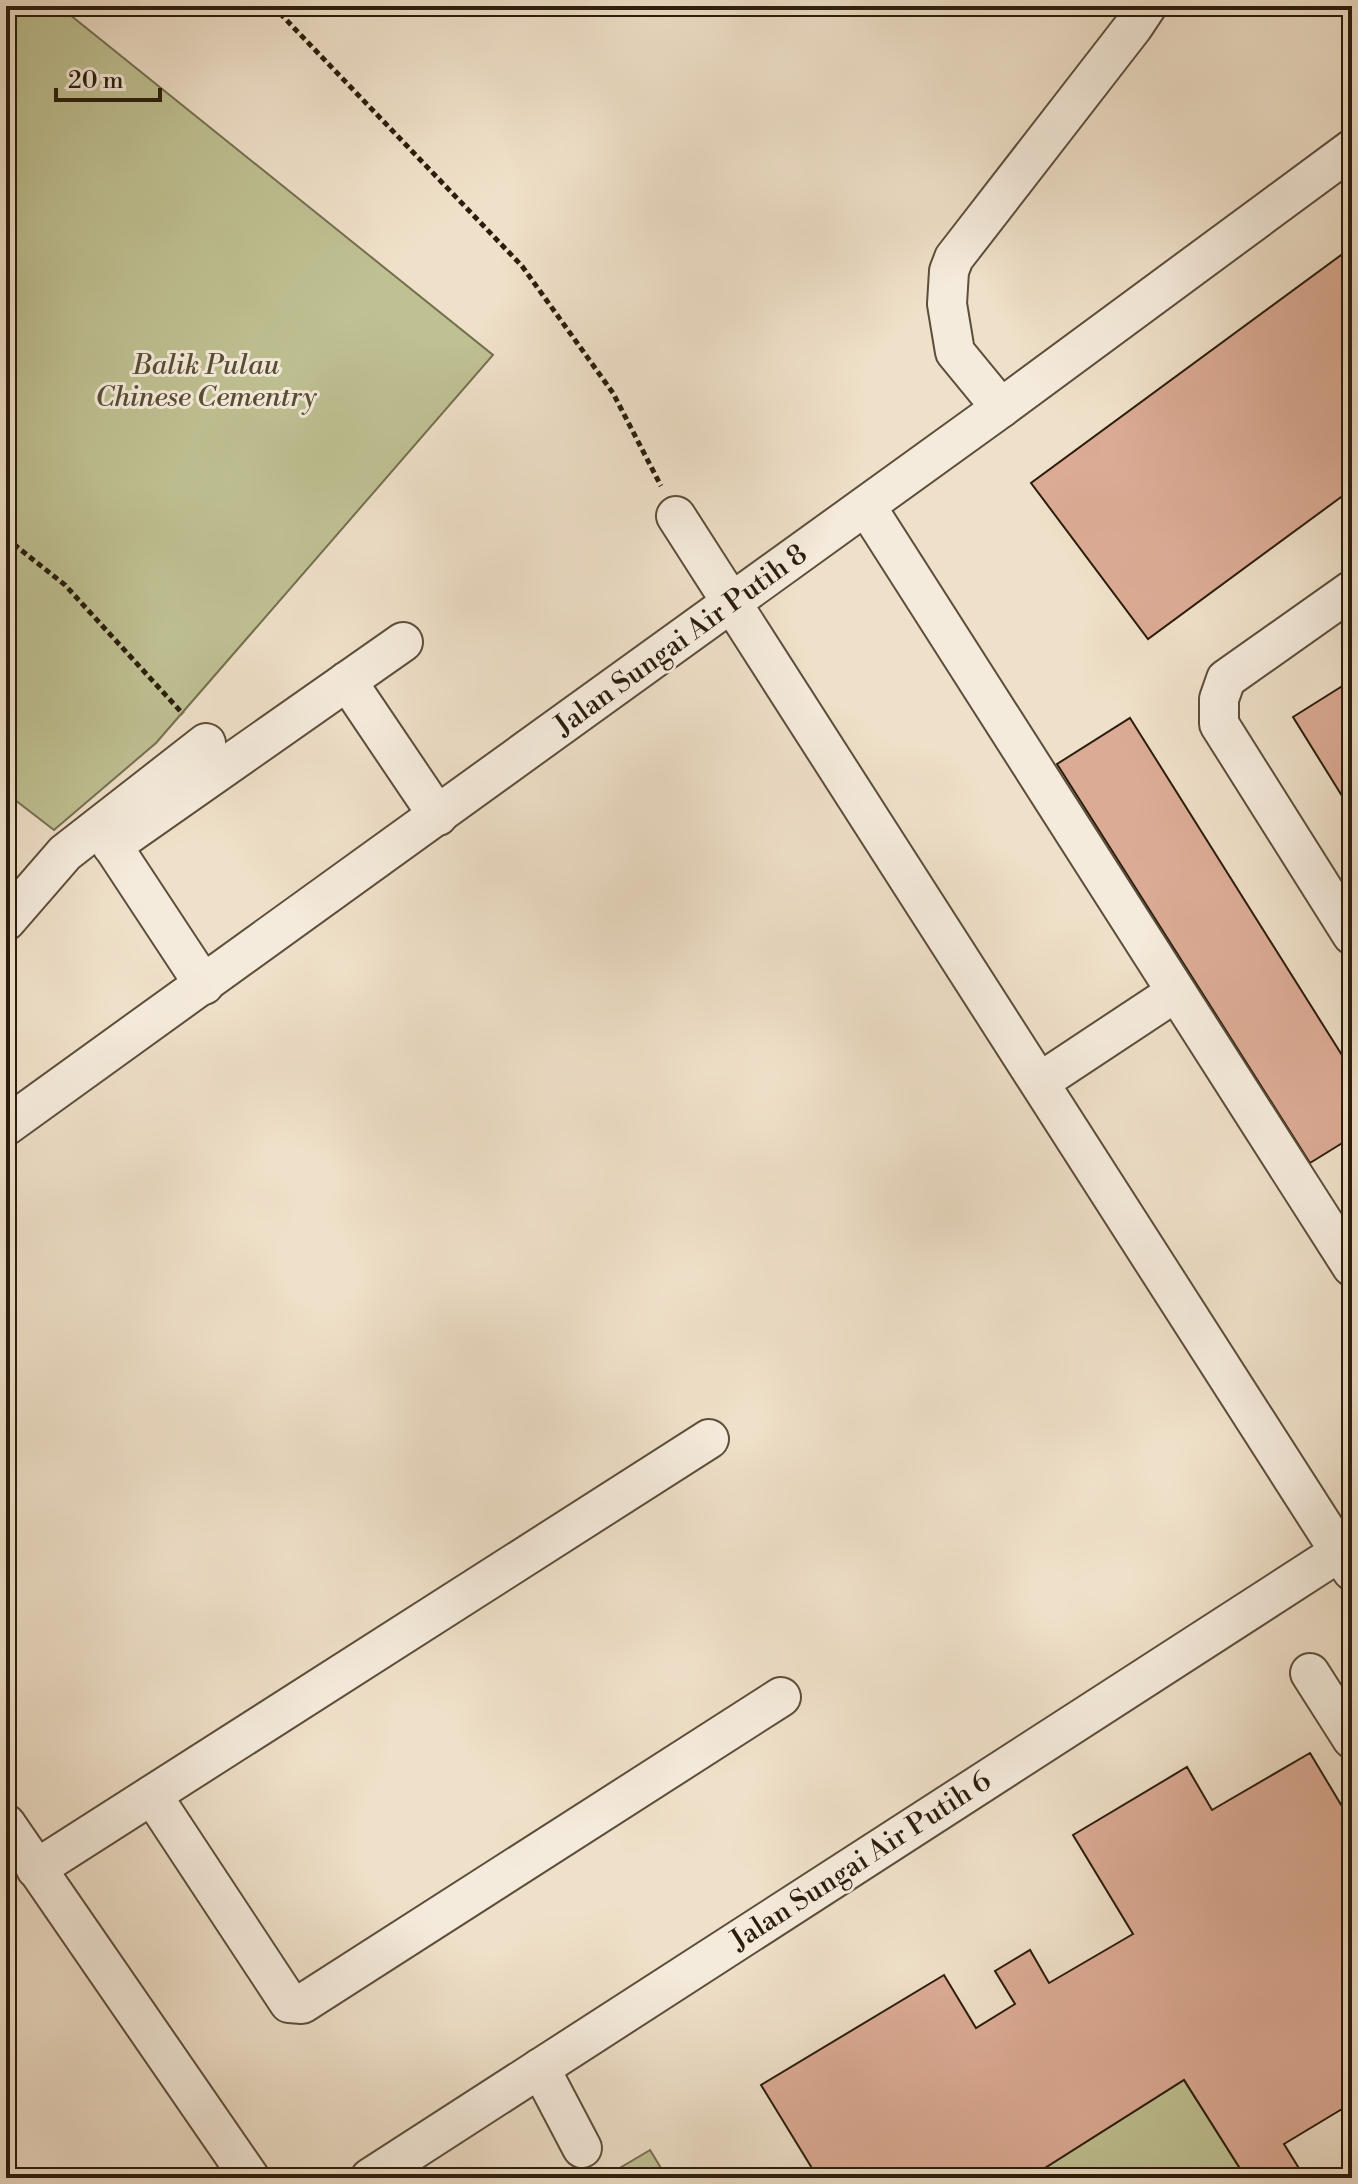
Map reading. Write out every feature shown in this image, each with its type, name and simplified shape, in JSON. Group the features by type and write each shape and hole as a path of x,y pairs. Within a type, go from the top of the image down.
{"street":[{"path":"1001,408 955,352 947,304 949,271 954,258 1147,6"},
{"name":"Jalan Sungai Air Putih 8","path":"6,1126 866,506 1352,149"},
{"path":"866,506 1352,1267"},
{"path":"676,516 1348,1555"},
{"path":"1352,590 1226,679 1219,699 1219,724 1352,935"},
{"path":"6,921 65,853 106,836 403,642"},
{"path":"347,681 438,816"},
{"path":"106,836 206,743"},
{"path":"106,836 204,985"},
{"path":"1040,1082 1176,992"},
{"path":"36,1869 709,1439"},
{"name":"Jalan Sungai Air Putih 6","path":"370,2178 1348,1555"},
{"path":"1310,1673 1352,1739"},
{"path":"152,1795 289,2003 302,2004 781,1697"},
{"path":"6,1824 250,2178"},
{"path":"540,2068 582,2148"}],"path":[{"path":"273,6 522,266 613,393 676,516"},
{"path":"6,538 65,585 127,656 174,702 206,743"}],"green space":[{"name":"Balik Pulau Chinese Cementry","path":"6,6 59,6 493,355 156,743 54,830 6,793"},
{"path":"1184,2080 1246,2178 1029,2178"},
{"path":"650,2150 667,2178 603,2178"}],"building":[{"path":"1352,247 1352,489 1148,639 1031,483"},
{"path":"1352,680 1352,812 1293,717"},
{"path":"1130,718 1352,1071 1352,1137 1310,1163 1057,764"},
{"path":"1310,1753 1352,1823 1352,2103 1284,2144 1305,2178 1246,2178 1184,2080 1029,2178 818,2178 761,2085 944,1975 976,2028 1015,2004 995,1971 1030,1950 1049,1983 1133,1934 1073,1835 1187,1767 1212,1810"}]}
